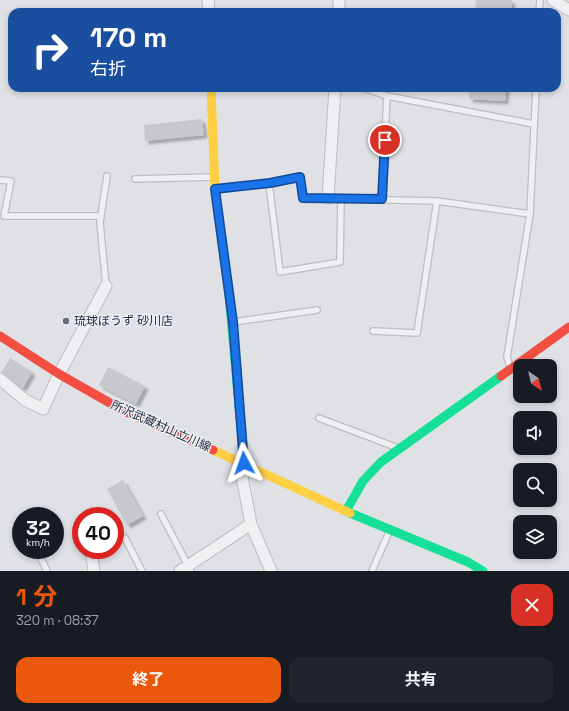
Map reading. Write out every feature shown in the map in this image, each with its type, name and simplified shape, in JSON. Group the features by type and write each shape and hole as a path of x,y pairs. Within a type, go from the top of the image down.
{"street":[{"path":"553,0 569,10"},
{"path":"211,92 215,189 233,322 246,464 242,477 251,524 271,571"},
{"path":"328,198 335,92"},
{"path":"0,379 25,400 42,409 58,374 106,286"},
{"path":"346,511 363,482 382,462 569,327"},
{"name":"所沢武蔵村山立川線","path":"0,336 58,374 124,411 246,464 390,530 465,567 483,571"},
{"path":"186,569 251,524"},
{"path":"92,559 94,571"}],"lane":[{"path":"376,92 387,96 534,124"},
{"path":"510,369 507,357 530,214 536,92"},
{"path":"382,199 387,96"},
{"path":"106,286 101,216 107,176"},
{"path":"134,179 214,177"},
{"path":"215,189 270,183 300,177 303,198 437,201 530,214"},
{"path":"0,180 11,181 4,216 101,216"},
{"path":"270,183 280,272 340,262 341,198"},
{"path":"373,331 417,333 437,201"},
{"path":"233,322 317,310"},
{"path":"320,418 400,449"},
{"path":"161,514 186,569"},
{"path":"372,571 390,530"},
{"path":"125,538 142,571"},
{"path":"41,559 47,571"}],"building":[{"path":"476,0 512,0 511,8 475,8"},
{"path":"470,92 506,92 505,101 469,99"},
{"path":"202,119 204,135 145,141 144,125"},
{"path":"10,358 32,372 23,388 0,375"},
{"path":"108,367 145,386 136,404 99,385"},
{"path":"123,480 143,516 127,525 124,520 124,507 117,507 107,489"}],"traffic: fast":[{"path":"229,293 244,463"},
{"path":"346,511 363,481 381,462 501,376"},
{"path":"350,513 468,562 483,571"}],"traffic: slow":[{"path":"211,92 215,189 229,293"},
{"path":"213,450 350,513"}],"traffic: jam":[{"path":"501,376 569,327"},
{"path":"0,336 59,374 124,411 213,450"}],"place":[{"name":"琉球ぼうず 砂川店","path":"66,321"}],"route":[{"path":"244,463 233,322 215,189 270,183 300,177 303,198 382,199 385,140"}]}
